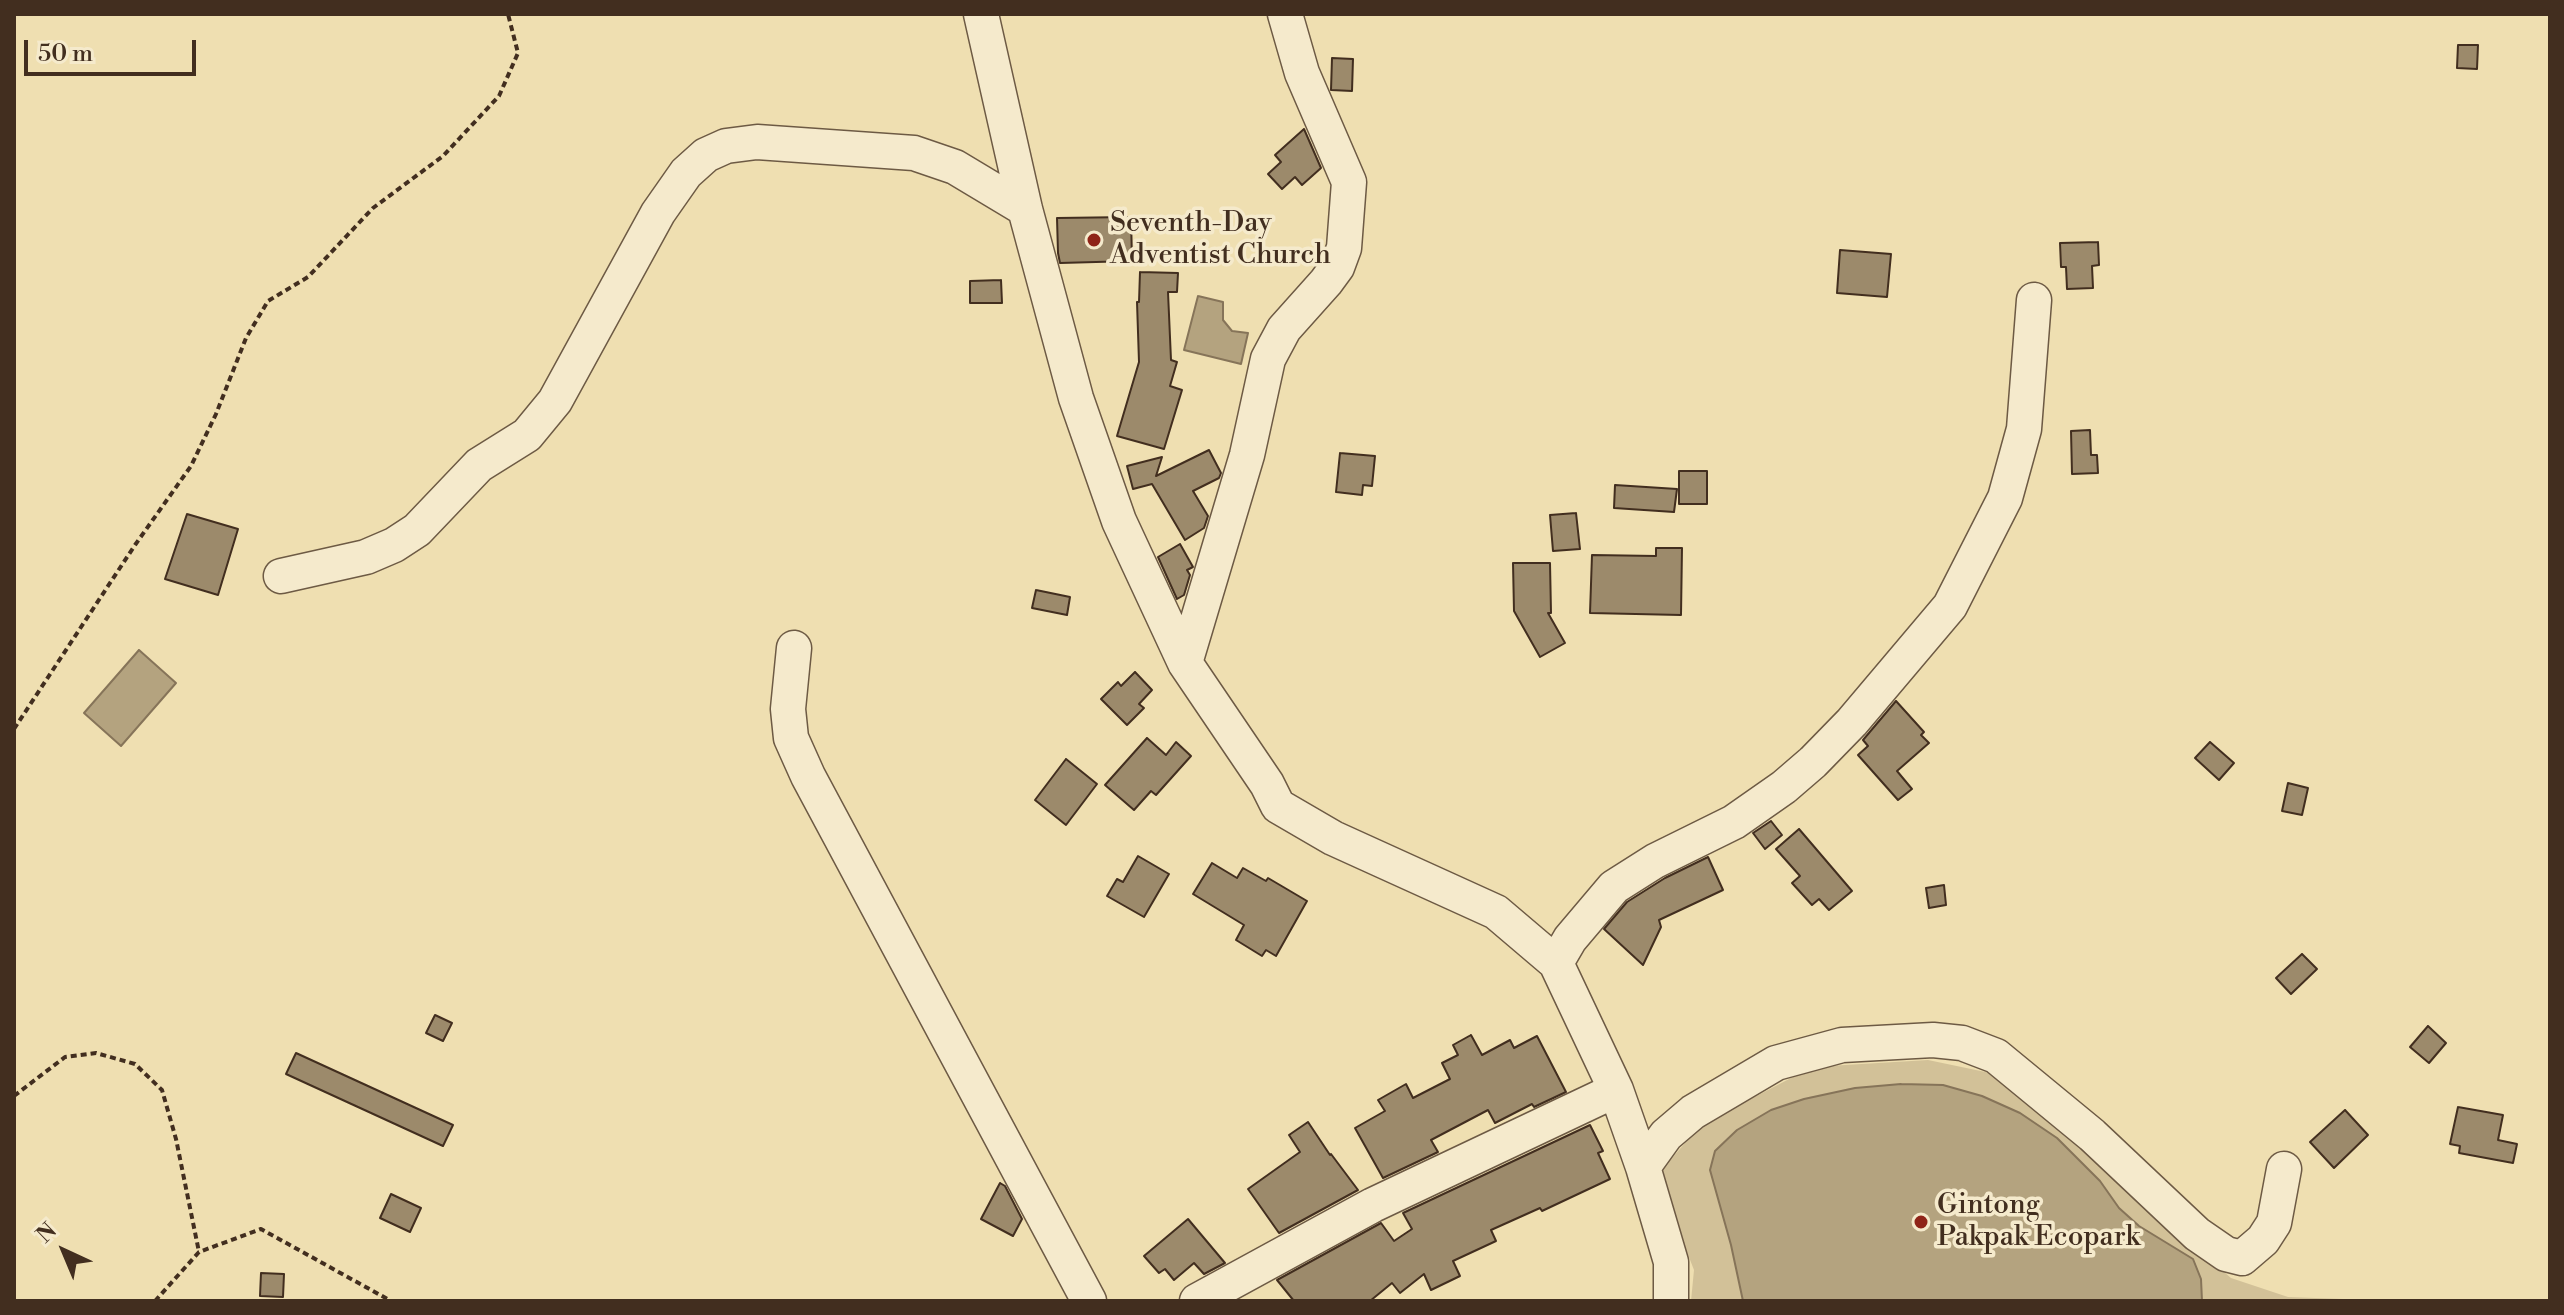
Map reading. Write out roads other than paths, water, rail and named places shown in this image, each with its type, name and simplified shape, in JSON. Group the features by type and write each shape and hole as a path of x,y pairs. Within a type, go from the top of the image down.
{"street":[{"path":"981,14 1025,209 1076,398 1114,507 1185,663 1267,784 1278,806 1333,838 1496,912 1556,963 1616,1090 1643,1167 1671,1262 1671,1301"},
{"path":"1185,663 1247,455 1268,359 1284,329 1332,275 1344,248 1349,182 1302,73 1285,14"},
{"path":"281,576 366,557 394,545 417,530 479,465 527,435 555,401 658,213 686,173 706,155 726,146 757,142 914,153 955,167 1025,209"},
{"path":"1556,963 1570,939 1614,887 1655,861 1734,822 1813,762 1872,699 1950,606 2005,498 2024,429 2034,300"},
{"path":"794,648 788,709 791,738 808,776 1089,1301"},
{"path":"1643,1167 1666,1135 1693,1112 1776,1063 1842,1045 1933,1040 1962,1043 1996,1056 2092,1135 2197,1234 2226,1254 2242,1258 2263,1240 2274,1223 2284,1169"},
{"path":"1197,1301 1373,1205 1616,1090"}],"place":[{"name":"Seventh-Day Adventist Church","path":"1094,240"},
{"name":"Gintong Pakpak Ecopark","path":"1921,1222"}]}
